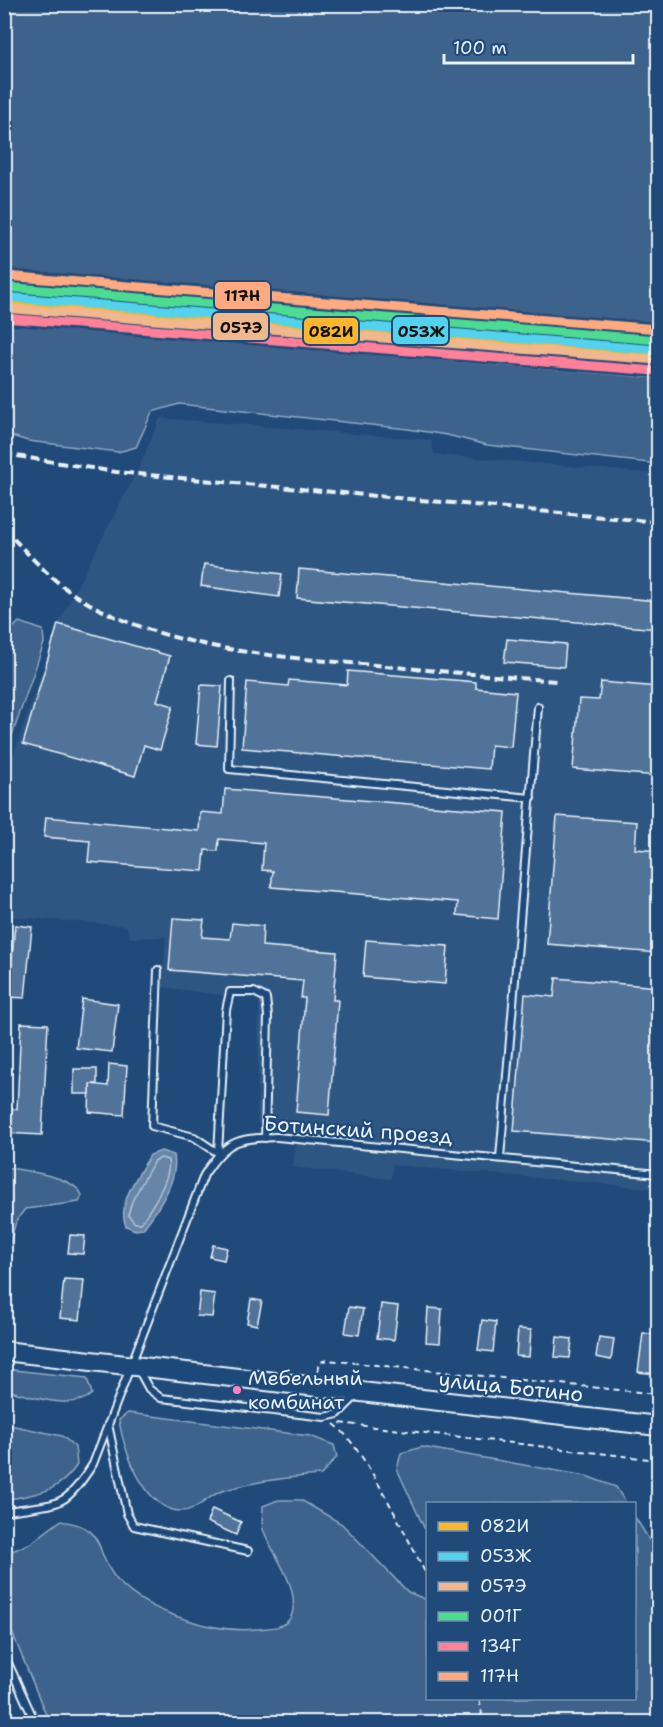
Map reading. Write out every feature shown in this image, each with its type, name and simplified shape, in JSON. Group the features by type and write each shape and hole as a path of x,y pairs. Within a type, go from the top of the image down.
{"main road":[{"name":"улица Ботино","path":"4,1351 133,1368 316,1386 658,1426"}],"lane":[{"path":"231,681 229,769 531,798"},
{"path":"500,1158 538,707"},
{"path":"158,970 152,1126 194,1137 218,1153"},
{"path":"4,1512 62,1502 76,1491 93,1464 108,1423 133,1368 204,1175 218,1153 226,1010 230,993 254,992 266,998 268,1016 265,1138"},
{"name":"Ботинский проезд","path":"218,1153 242,1139 265,1138 658,1174"},
{"path":"133,1368 149,1389 161,1398 325,1417 338,1414 359,1392"},
{"path":"108,1423 127,1514 134,1526 248,1551"},
{"path":"4,1654 36,1722"}],"path":[{"path":"316,1386 320,1362 327,1359 658,1394"},
{"path":"325,1417 346,1425 658,1460"},
{"path":"325,1417 343,1431 371,1474 426,1574"},
{"path":"472,1722 482,1714 479,1700"}],"shaded area":[{"path":"4,5 658,5 658,343 5,289"},
{"path":"5,323 658,378 658,464 487,445 447,435 408,429 179,404 152,412 136,447 118,452 28,441 5,434"},
{"path":"160,418 431,440 434,454 658,474 658,1189 393,1165 391,1179 293,1167 297,1129 257,1124 259,1000 162,987 166,937 130,938 127,926 5,916 5,779 58,624 142,461"},
{"path":"19,622 43,630 44,643 5,756 5,644 8,633"},
{"path":"5,1167 59,1179 69,1183 82,1195 79,1202 25,1209 16,1221 5,1263"},
{"path":"4,1369 87,1378 92,1394 73,1402 62,1402 5,1390"},
{"path":"128,1413 310,1436 334,1445 337,1457 321,1475 271,1480 222,1491 192,1509 181,1511 168,1508 157,1501 138,1476 125,1446 119,1420"},
{"path":"5,1424 62,1436 75,1447 77,1465 62,1482 46,1491 5,1500"},
{"path":"422,1447 586,1476 616,1487 625,1502 426,1502 426,1532 397,1469 401,1453"},
{"path":"278,1500 301,1500 342,1524 408,1592 426,1600 426,1700 636,1700 636,1519 658,1554 658,1722 49,1722 5,1615 5,1554 31,1543 60,1521 76,1524 93,1534 110,1570 118,1581 130,1592 163,1611 222,1628 240,1630 273,1628 283,1625 290,1619 293,1603 289,1581 262,1526 263,1506"}],"water":[{"path":"161,1151 174,1155 175,1165 170,1184 161,1203 143,1229 135,1230 126,1226 124,1208 126,1199 150,1155"}],"building":[{"path":"204,564 282,574 279,597 201,586"},
{"path":"299,569 658,601 658,629 297,598"},
{"path":"58,624 170,656 157,701 173,706 160,750 144,745 135,776 23,744"},
{"path":"507,639 566,644 564,667 504,662"},
{"path":"348,671 476,682 476,688 516,692 511,747 491,745 489,769 242,748 247,682 288,686 289,680 347,685"},
{"path":"601,682 658,687 658,776 573,769 579,699 599,700"},
{"path":"201,685 222,686 217,746 196,744"},
{"path":"225,789 506,812 498,919 457,915 458,902 271,887 273,871 262,870 264,843 219,839 218,851 205,850 203,871 88,862 90,841 44,837 46,817 199,831 200,812 223,814"},
{"path":"557,816 637,822 635,849 658,851 658,953 547,944"},
{"path":"173,918 204,920 202,937 230,939 232,923 263,926 262,946 337,952 333,1000 338,1000 329,1115 296,1112 305,998 301,998 303,981 169,970"},
{"path":"15,925 32,927 25,998 8,997"},
{"path":"366,940 448,946 445,984 363,977"},
{"path":"556,978 658,987 658,1143 514,1131 525,994 554,997"},
{"path":"82,999 118,1004 112,1052 76,1048"},
{"path":"21,1023 48,1024 42,1135 4,1133 4,1108 17,1109"},
{"path":"109,1064 127,1066 124,1115 89,1112 90,1084 108,1086"},
{"path":"74,1069 97,1069 97,1084 90,1084 90,1094 74,1094"},
{"path":"70,1235 85,1236 83,1254 68,1253"},
{"path":"213,1245 227,1248 224,1260 210,1257"},
{"path":"64,1279 84,1280 80,1320 60,1318"},
{"path":"200,1292 215,1294 212,1317 197,1316"},
{"path":"251,1299 262,1301 257,1325 247,1323"},
{"path":"381,1304 398,1306 394,1340 377,1338"},
{"path":"349,1307 363,1309 359,1335 345,1333"},
{"path":"428,1308 442,1309 440,1343 426,1342"},
{"path":"482,1320 496,1322 493,1352 478,1350"},
{"path":"518,1329 531,1330 529,1357 516,1356"},
{"path":"643,1333 658,1335 656,1374 638,1372"},
{"path":"557,1337 572,1339 570,1358 555,1357"},
{"path":"599,1337 614,1339 611,1360 596,1357"},
{"path":"212,1509 241,1522 236,1535 207,1522"}],"railway":[{"path":"4,454 116,472 658,522"},
{"path":"4,529 70,592 114,616 149,630 186,640 262,654 556,681"}],"transit line":[{"name":"117Н","path":"6,276 658,329"},
{"name":"001Г","path":"5,287 658,340"},
{"name":"053Ж","path":"4,297 658,350"},
{"name":"082И","path":"4,305 658,357"},
{"name":"057Э","path":"4,308 657,360"},
{"name":"134Г","path":"4,318 656,371"}],"place":[{"name":"Мебельный комбинат","path":"237,1390"}]}
